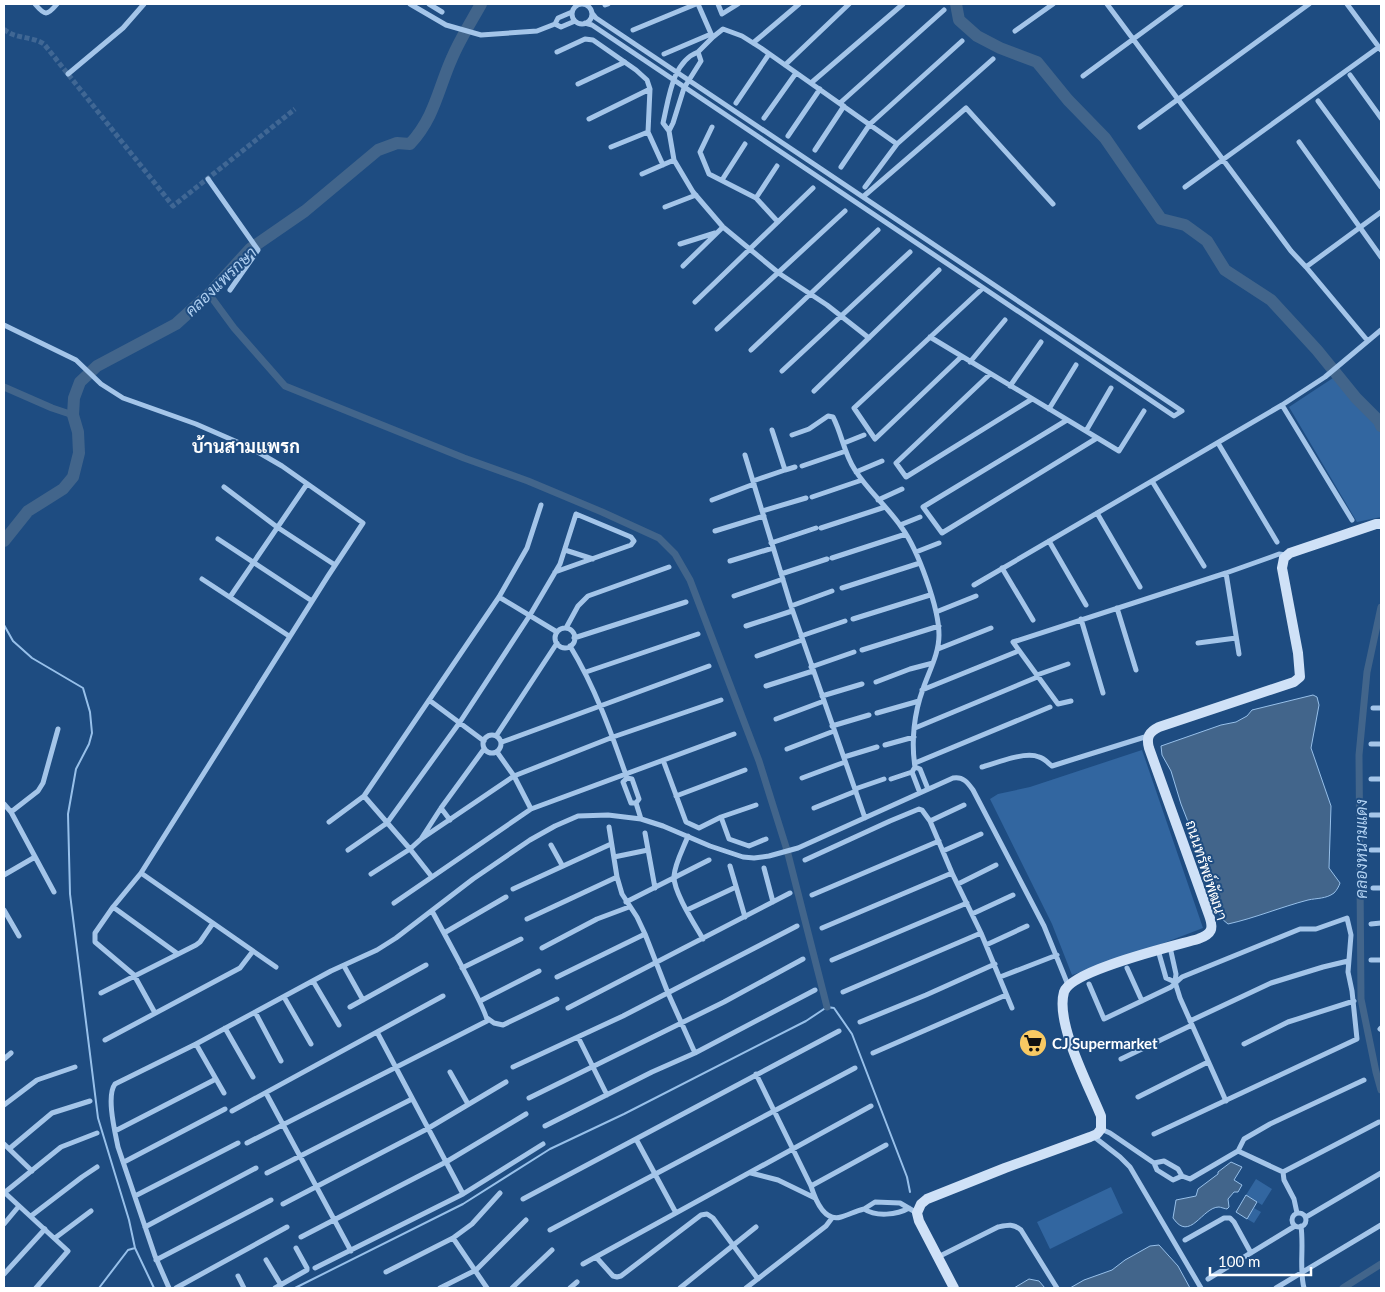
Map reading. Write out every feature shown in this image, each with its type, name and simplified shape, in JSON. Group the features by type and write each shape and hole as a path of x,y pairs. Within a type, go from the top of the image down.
{"street":[{"path":"35,4 45,13 57,4"},
{"path":"68,74 122,28 144,4"},
{"path":"410,4 446,25 481,35 537,31 555,24 558,18 572,12 577,4 587,5 596,18 1182,411 1174,416 592,25 575,21 561,27 555,24"},
{"path":"429,4 442,12"},
{"path":"633,30 697,4 712,35"},
{"path":"718,4 722,14 738,4"},
{"path":"753,43 799,4"},
{"path":"785,64 849,4"},
{"path":"811,83 903,4"},
{"path":"1015,32 1053,4"},
{"path":"1107,4 1291,251 1367,340"},
{"path":"1083,76 1180,4"},
{"path":"1140,127 1310,4"},
{"path":"1185,187 1380,48 1347,4"},
{"path":"815,150 842,104 944,10"},
{"path":"572,12 575,21"},
{"path":"585,23 590,20 592,13"},
{"path":"664,54 723,29 753,43 785,64 897,144"},
{"path":"712,35 698,52 690,55 674,80 663,123 669,132 674,160 696,195 723,227 778,273 841,316 869,338"},
{"path":"556,52 585,39 593,40 647,80 650,88 648,132 663,165"},
{"path":"841,168 870,124 962,41"},
{"path":"669,132 674,124 684,88 701,61 698,52"},
{"path":"736,103 769,54"},
{"path":"865,187 897,144 993,58"},
{"path":"578,84 625,62"},
{"path":"764,118 796,73"},
{"path":"1350,75 1381,118"},
{"path":"589,119 650,88"},
{"path":"788,136 820,89"},
{"path":"1318,101 1381,187"},
{"path":"864,196 966,108 1053,204"},
{"path":"712,127 700,152 708,174 756,198 778,222"},
{"path":"611,148 648,132"},
{"path":"1299,142 1381,257"},
{"path":"722,180 745,144"},
{"path":"798,164 802,156"},
{"path":"642,174 674,160"},
{"path":"756,198 777,166"},
{"path":"208,178 258,248 230,290"},
{"path":"695,302 814,188"},
{"path":"665,207 696,195"},
{"path":"717,329 845,211"},
{"path":"1306,268 1381,212"},
{"path":"683,266 723,227"},
{"path":"751,350 878,230"},
{"path":"680,244 718,232"},
{"path":"782,370 910,252"},
{"path":"814,391 939,270"},
{"path":"961,356 875,439 854,408 982,288"},
{"path":"970,362 1005,320"},
{"path":"4,325 76,360 101,384 123,398 230,438 282,466 363,522 289,636 141,873 113,907 95,933 95,942 134,975 154,1014"},
{"path":"974,585 1282,405 1325,377 1381,330"},
{"path":"930,337 1119,451 1144,411"},
{"path":"1010,386 1041,342"},
{"path":"1049,409 1076,365"},
{"path":"990,374 896,463 906,477 1032,399"},
{"path":"1086,431 1111,388"},
{"path":"1282,405 1352,520"},
{"path":"792,434 809,429 830,415 834,417 856,472 900,525 916,552 920,563 939,626 938,649 922,690 915,728 914,768 920,793"},
{"path":"1068,420 923,507 942,533 1097,438"},
{"path":"772,430 784,470"},
{"path":"844,443 864,435"},
{"path":"1218,443 1277,542"},
{"path":"802,466 846,451"},
{"path":"745,455 812,669 865,818"},
{"path":"856,472 882,461"},
{"path":"712,500 795,467"},
{"path":"715,531 862,480"},
{"path":"1152,480 1204,566"},
{"path":"230,597 307,484"},
{"path":"224,487 277,527 335,565"},
{"path":"878,500 902,489"},
{"path":"329,822 364,796 499,597 527,548 541,505"},
{"path":"730,561 818,528 885,507"},
{"path":"1097,513 1140,587"},
{"path":"348,850 387,823 460,722 530,615 555,572 565,550 576,514 632,537 634,541 631,544 593,559 555,572"},
{"path":"900,525 920,516"},
{"path":"1071,701 1058,704 1036,677 1013,642 1279,554 1287,555 1372,525 1381,524"},
{"path":"734,596 829,558 906,534"},
{"path":"218,539 312,601"},
{"path":"1049,541 1086,605"},
{"path":"916,552 939,543"},
{"path":"565,550 593,559"},
{"path":"982,767 1030,755 1039,756 1052,766 1149,735 1152,730 1159,727 1294,682 1300,676 1298,653 1282,568 1284,558 1287,555"},
{"path":"842,588 920,563"},
{"path":"566,628 578,606 588,596 669,567"},
{"path":"1002,568 1033,620"},
{"path":"1226,573 1239,654"},
{"path":"202,579 289,636"},
{"path":"746,626 832,591"},
{"path":"852,619 930,595"},
{"path":"936,612 976,596"},
{"path":"499,597 557,632"},
{"path":"574,638 686,602"},
{"path":"1117,608 1136,670"},
{"path":"1081,619 1103,693"},
{"path":"757,656 845,621"},
{"path":"862,650 939,626"},
{"path":"562,628 573,632 574,638 570,646 564,647 557,643 555,637 562,628"},
{"path":"938,649 991,628"},
{"path":"586,672 698,634"},
{"path":"1198,644 1236,638"},
{"path":"496,736 557,643"},
{"path":"570,646 586,672 627,776 632,779 639,799 636,803 641,819"},
{"path":"766,686 854,652"},
{"path":"922,690 1016,652"},
{"path":"876,682 910,669 933,663"},
{"path":"915,728 1068,664"},
{"path":"502,742 710,666"},
{"path":"776,719 823,698 862,684"},
{"path":"429,700 484,740"},
{"path":"371,874 514,776 613,737 721,700"},
{"path":"878,714 920,701"},
{"path":"891,779 1050,707"},
{"path":"1374,708 1381,708"},
{"path":"787,749 869,715"},
{"path":"11,812 38,791 43,783 58,729"},
{"path":"394,903 531,809 546,802 627,776 663,760 734,734"},
{"path":"484,740 490,735 496,736 502,742"},
{"name":"ถนนทรัพย์พัฒนา","path":"1068,985 1083,975 1098,969 1205,937 1213,926 1149,748 1147,741 1149,735"},
{"path":"885,744 914,737"},
{"path":"421,839 484,749 484,740"},
{"path":"484,749 492,754 501,748 502,742"},
{"path":"1371,744 1381,744"},
{"path":"802,778 877,747"},
{"path":"497,752 514,776 531,809"},
{"path":"663,760 686,822 699,828 721,817 756,805"},
{"path":"914,768 920,769 928,789"},
{"path":"676,796 745,770"},
{"path":"627,776 623,782 631,803 636,803"},
{"path":"169,1288 156,1260 118,1147 114,1131 111,1093 114,1084 196,1044 331,971 377,950 396,938 473,879 530,840 578,816 594,814 641,819 664,826 710,846 743,857 754,858 798,848 953,778 962,778 968,782 1057,955 1068,985 1064,992 1063,1000 1067,1032 1101,1116 1101,1129"},
{"path":"814,808 884,779"},
{"path":"1372,779 1381,780"},
{"path":"364,796 432,877"},
{"path":"4,804 11,812 54,892"},
{"path":"930,821 964,805"},
{"path":"441,808 450,820"},
{"path":"805,860 890,820 922,810 930,821 952,873 982,933 1012,1008"},
{"path":"1371,815 1381,815"},
{"path":"721,817 729,839 749,846 766,839"},
{"path":"609,827 617,877 622,894 637,917 645,934 695,1054"},
{"path":"645,832 656,888"},
{"path":"943,851 981,834"},
{"path":"688,836 676,867 674,878 677,889 703,939"},
{"path":"812,895 938,842"},
{"path":"513,889 611,844"},
{"path":"551,845 562,865"},
{"path":"614,856 648,850"},
{"path":"1371,850 1381,850"},
{"path":"4,874 35,857"},
{"path":"542,948 709,860"},
{"path":"958,884 996,865"},
{"path":"730,866 744,917"},
{"path":"764,868 773,902"},
{"path":"141,873 276,967"},
{"path":"822,928 952,873"},
{"path":"527,919 617,877"},
{"path":"687,910 736,887"},
{"path":"1373,888 1381,888"},
{"path":"568,1008 790,894"},
{"path":"972,914 1013,895"},
{"path":"444,933 506,897"},
{"path":"832,960 967,903"},
{"path":"113,907 178,954"},
{"path":"4,910 19,936"},
{"path":"432,911 480,1001 487,1018 494,1024 503,1025 557,999"},
{"path":"1090,984 1104,1019 1171,987 1182,977 1300,929 1316,929 1346,918 1351,935 1348,972 1354,1001 1357,1039 1154,1134"},
{"path":"1371,924 1381,923"},
{"path":"101,993 200,942 213,924"},
{"path":"513,1067 668,993 796,926"},
{"path":"986,945 1027,926"},
{"path":"844,992 982,933"},
{"path":"557,977 645,934"},
{"path":"462,968 521,939"},
{"path":"1170,947 1176,974 1175,982 1226,1101"},
{"path":"1158,950 1166,978 1175,982"},
{"path":"105,1040 240,968 253,951"},
{"path":"1000,977 1057,955"},
{"path":"529,1098 681,1023 804,959"},
{"path":"1371,960 1381,960"},
{"path":"1121,1060 1271,983 1348,961"},
{"path":"860,1022 995,964"},
{"path":"350,1007 426,965"},
{"path":"344,966 363,1000"},
{"path":"1127,968 1142,1001"},
{"path":"480,1001 539,971"},
{"path":"313,981 339,1025"},
{"path":"545,1126 606,1095 695,1054 815,990"},
{"path":"873,1053 1006,995"},
{"path":"284,996 311,1044"},
{"path":"232,1111 443,996"},
{"path":"1244,1044 1288,1022 1354,1001"},
{"path":"255,1012 281,1061"},
{"path":"248,1143 482,1024 487,1021 487,1018"},
{"path":"225,1028 253,1077"},
{"path":"523,1199 839,1030"},
{"path":"377,1032 463,1194"},
{"path":"578,1037 606,1095"},
{"path":"196,1044 224,1093"},
{"path":"4,1059 11,1053"},
{"path":"1138,1097 1208,1062"},
{"path":"4,1106 37,1080 75,1067"},
{"path":"550,1230 855,1068"},
{"path":"450,1072 468,1104"},
{"path":"756,1074 811,1186 814,1198 826,1214 832,1218 841,1218 854,1211 864,1209 874,1202 900,1203 913,1210 954,1288"},
{"path":"114,1131 216,1079"},
{"path":"1154,1163 1164,1160 1178,1169 1182,1176 1190,1179 1238,1151 1244,1139 1270,1124 1364,1080"},
{"path":"284,1204 427,1129 506,1082"},
{"path":"266,1092 351,1251"},
{"path":"267,1173 412,1099"},
{"path":"9,1149 52,1113 90,1101"},
{"path":"583,1264 871,1106"},
{"path":"124,1162 225,1109"},
{"path":"301,1237 446,1162 526,1114"},
{"path":"1283,1172 1379,1122"},
{"path":"864,1209 869,1213 900,1214 913,1210 935,1196 1092,1135 1101,1129"},
{"path":"1101,1129 1154,1163 1157,1170 1173,1180 1182,1176"},
{"path":"36,1288 67,1253 67,1249 4,1193 61,1147 97,1133"},
{"path":"1092,1135 1130,1167 1201,1288"},
{"path":"636,1139 676,1213"},
{"path":"136,1196 238,1143"},
{"path":"4,1144 32,1171"},
{"path":"315,1268 463,1194 543,1144"},
{"path":"811,1186 886,1145"},
{"path":"1238,1151 1283,1172"},
{"path":"31,1216 82,1176 97,1167"},
{"path":"145,1227 256,1168"},
{"path":"750,1172 778,1180 814,1198"},
{"path":"1283,1172 1284,1180 1294,1199 1297,1213"},
{"path":"1306,1217 1381,1173"},
{"path":"386,1272 453,1238 472,1224 500,1193"},
{"path":"156,1260 271,1200"},
{"path":"4,1224 19,1206"},
{"path":"55,1238 91,1211"},
{"path":"1304,1288 1301,1274 1304,1245 1298,1226 1292,1219 1293,1215 1297,1213 1303,1214 1306,1217"},
{"path":"596,1257 613,1276 621,1276 704,1214 710,1216 758,1278"},
{"path":"1208,1279 1306,1222 1306,1217"},
{"path":"746,1288 826,1226 832,1218"},
{"path":"1185,1240 1224,1218 1230,1218 1251,1253"},
{"path":"440,1288 476,1270 526,1220"},
{"path":"938,1258 998,1227 1015,1225 1021,1230 1057,1288"},
{"path":"1276,1288 1381,1225"},
{"path":"176,1288 287,1227"},
{"path":"680,1288 756,1227"},
{"path":"4,1274 45,1229"},
{"path":"453,1238 487,1288"},
{"path":"274,1288 307,1270 308,1268 296,1248"},
{"path":"512,1288 552,1250"},
{"path":"266,1260 281,1285"},
{"path":"238,1276 244,1288"},
{"path":"570,1288 576,1282"}],"shaded area":[{"path":"1333,378 1375,422 1381,434 1381,517 1357,522 1289,407"},
{"path":"1313,695 1317,697 1319,705 1311,748 1331,806 1329,868 1340,884 1334,893 1328,896 1308,900 1228,924 1222,919 1216,906 1212,883 1181,804 1171,771 1162,755 1161,746 1221,725 1236,722 1247,716 1252,710"},
{"path":"1142,750 1203,928 1072,975 1052,924 990,799 998,794 1030,787"},
{"path":"1231,1162 1242,1167 1234,1180 1242,1185 1238,1192 1234,1192 1228,1199 1229,1207 1227,1209 1213,1208 1191,1226 1179,1225 1173,1218 1176,1200 1196,1196 1198,1189"},
{"path":"1256,1179 1272,1189 1262,1205 1246,1195"},
{"path":"1111,1187 1123,1213 1050,1249 1037,1222"},
{"path":"1246,1195 1257,1202 1247,1219 1236,1212"},
{"path":"1254,1208 1261,1212 1254,1223 1247,1219"},
{"path":"1159,1245 1178,1266 1190,1288 1070,1288 1084,1280 1112,1270 1125,1260 1150,1246"},
{"path":"1029,1279 1039,1281 1045,1288 1014,1288"}],"waterway":[{"name":"คลองแพรกษา","path":"4,541 28,511 63,489 73,477 79,453 78,432 73,415 74,398 80,382 97,366 176,324 209,294 250,249 305,211 378,150 397,143 410,144 431,113 455,51 481,4"},
{"path":"956,4 959,20 977,36 1000,48 1037,62 1068,100 1105,138 1161,219 1185,225 1207,241 1225,270 1271,300 1317,350 1356,398 1379,421 1381,426"},
{"path":"209,294 234,328 285,386 602,512 659,538 675,554 690,580 759,761 787,850 827,1007"},
{"path":"4,387 73,415"},
{"name":"คลองหนามแดง","path":"1381,607 1367,672 1359,755 1361,999 1381,1090"},
{"path":"4,625 13,641 32,658 83,688 90,712 92,733 89,744 76,769 68,814 70,894 98,1118 129,1220 135,1248 154,1288"},
{"path":"295,1288 463,1204 550,1149 624,1114 806,1021 827,1007 834,1008 852,1034 907,1177 910,1192"},
{"path":"99,1288 128,1250 135,1248"},
{"path":"1343,1288 1381,1264"}],"tunnel":[{"path":"4,29 13,34 44,44 173,206 295,109"}],"place":[{"name":"CJ Supermarket","path":"1033,1043"}],"district":[{"name":"บ้านสามแพรก","path":"246,446"}]}
